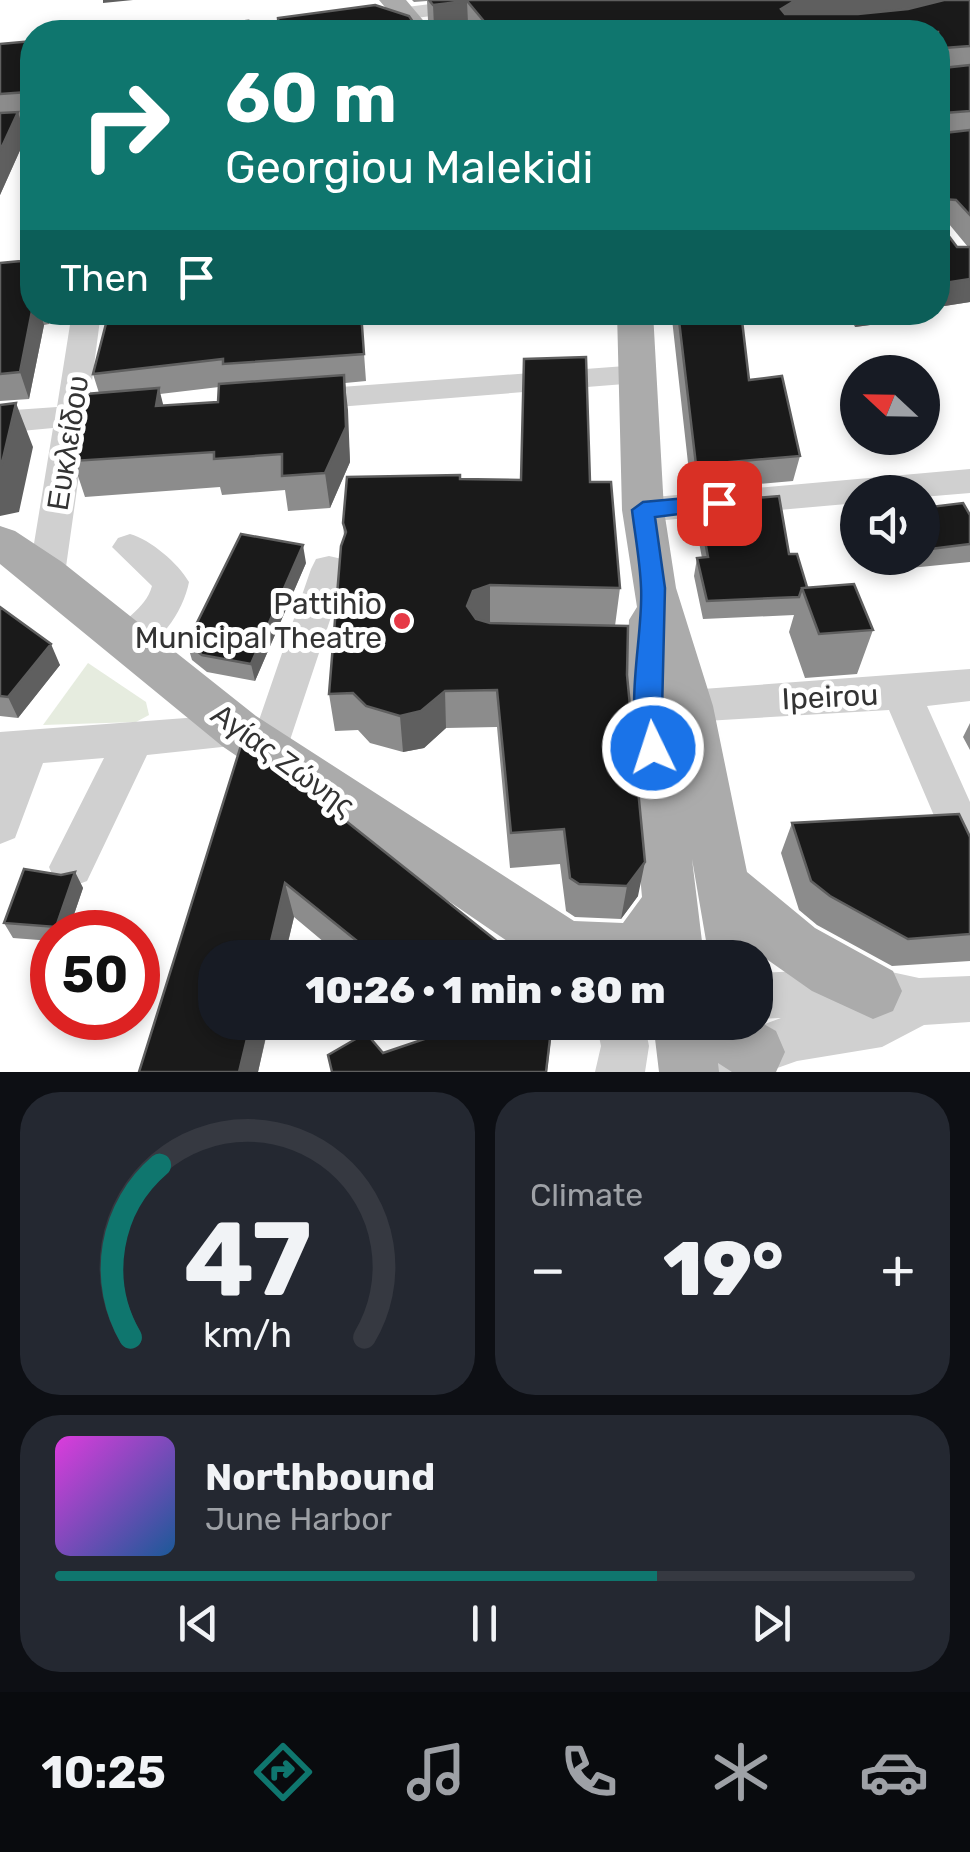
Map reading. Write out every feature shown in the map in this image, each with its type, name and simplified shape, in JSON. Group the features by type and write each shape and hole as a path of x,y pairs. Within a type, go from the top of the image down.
{"main road":[{"path":"636,325 643,510 654,588 690,706 733,940"},
{"name":"Αγίας Ζώνης","path":"0,542 48,574 253,741 549,940"},
{"path":"654,588 634,645 649,712 674,940"},
{"path":"726,889 786,944 835,975 896,996"},
{"path":"647,940 658,928 670,894"},
{"path":"686,1040 692,1072"}],"street":[{"path":"370,20 508,0"},
{"name":"Ευκλείδου","path":"48,574 85,325"},
{"path":"262,403 638,375"},
{"path":"0,422 168,409"},
{"path":"643,510 970,481"},
{"path":"128,640 159,614 170,596 171,582 130,547"},
{"path":"0,825 14,749 134,740 253,741 328,570"},
{"name":"Ipeirou","path":"690,706 970,685"},
{"path":"902,693 970,851"},
{"path":"72,868 134,740"},
{"path":"773,1036 796,1037 882,1024 896,996 970,1000"},
{"path":"620,1072 624,1040"},
{"path":"692,1072 747,1040"}],"shaded area":[{"path":"88,663 146,702 149,715 136,722 43,725"}],"building":[{"path":"429,0 796,0 781,9 785,14 858,14 908,9 944,0 970,0 970,46 950,48 950,20 483,20 467,1 433,5"},
{"path":"375,5 412,20 278,20"},
{"path":"20,42 20,93 0,94 0,44"},
{"path":"970,65 970,111 950,113 950,67"},
{"path":"18,112 0,151 0,113"},
{"path":"970,130 970,215 956,200 950,200 950,132"},
{"path":"950,238 957,247 970,247 970,279 950,282"},
{"path":"20,261 20,325 29,325 20,372 0,374 0,263"},
{"path":"106,325 362,325 364,354 223,364 223,359 93,374"},
{"path":"680,325 743,325 749,380 782,376 800,456 696,465"},
{"path":"586,357 590,482 611,482 620,588 490,585 473,591 467,606 476,619 490,623 628,626 627,675 645,862 627,886 579,884 570,878 564,829 511,833 497,690 445,691 421,711 400,716 366,706 353,693 329,694 341,546 346,532 343,523 347,477 460,475 460,479 521,480 524,359"},
{"path":"344,375 346,427 325,473 282,476 282,454 214,459 214,452 73,461 86,394 159,388 156,406 218,402 219,384"},
{"path":"16,403 1,467 0,467 0,405"},
{"path":"779,496 789,554 797,554 807,587 802,588 799,597 707,601 697,558 708,557 698,503"},
{"path":"963,503 970,515 970,544 940,548 940,506"},
{"path":"241,534 303,545 251,664 202,655 187,643"},
{"path":"854,584 873,630 819,634 802,588"},
{"path":"0,607 51,644 8,697 0,696"},
{"path":"243,739 495,940 356,940 285,883 271,940 198,940 198,1040 247,1040 239,1072 139,1072 149,1040 160,1040 160,1005"},
{"path":"959,814 970,837 970,934 908,939 830,896 811,881 792,823"},
{"path":"24,869 61,875 75,872 62,910 30,910 30,925 4,923"},
{"path":"354,1040 372,1040 383,1053 422,1040 550,1040 546,1072 332,1072 328,1055"}],"place":[{"name":"Pattihio Municipal Theatre","path":"402,621"}],"route":[{"path":"653,748 649,712 654,588 643,510 719,503"}]}
